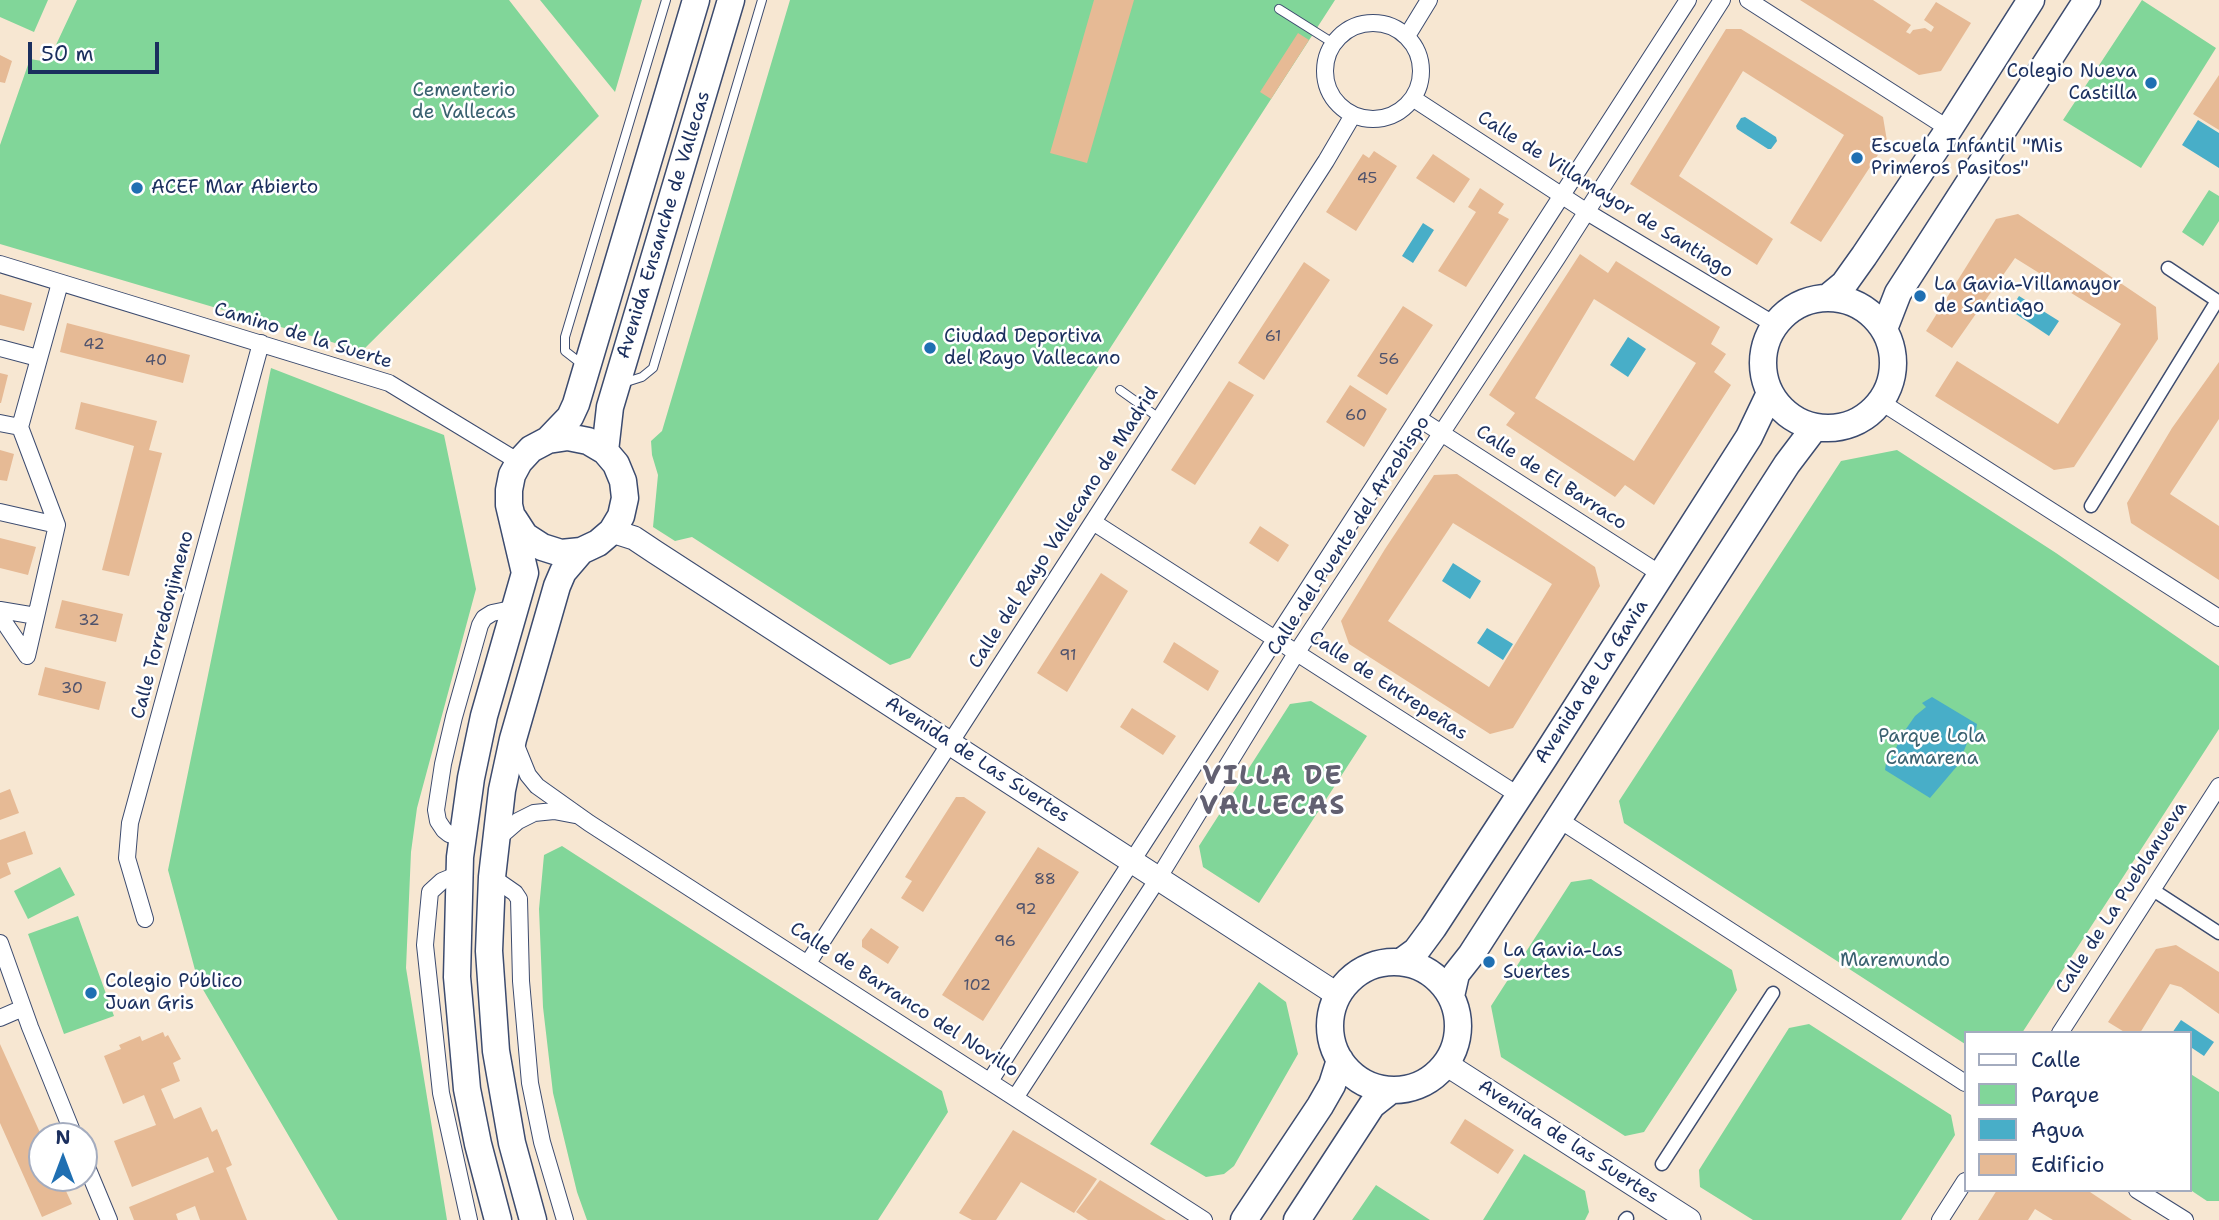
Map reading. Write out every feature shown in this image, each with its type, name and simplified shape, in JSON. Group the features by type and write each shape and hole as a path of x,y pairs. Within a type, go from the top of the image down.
{"main road":[{"name":"Avenida Ensanche de Vallecas","path":"519,462 531,449 548,440 574,410 696,0"},
{"name":"Avenida Ensanche de Vallecas","path":"605,451 606,426 617,385 731,0"},
{"path":"1827,298 1844,284 1949,129 2031,0"},
{"path":"1884,329 1898,293 2087,0"},
{"path":"1827,298 1849,302 1869,312 1884,329 1894,366 1890,384 1881,401 1863,419 1840,427 1815,427 1797,421 1782,409 1770,393 1763,371 1765,347 1775,325 1789,311 1807,302 1827,298"},
{"name":"Avenida de La Gavia","path":"1401,962 1416,951 1433,928 1662,575 1749,437 1770,393"},
{"path":"1451,996 1457,974 1787,464 1815,427"},
{"path":"514,519 525,536 542,547 561,552 581,551 598,543 612,531 621,516 624,489 616,464 605,451 588,440 568,437 548,440"},
{"path":"498,1220 478,1144 460,1033 457,977 459,874 471,778 484,716 525,573 509,505 512,475 519,462"},
{"name":"Avenida de Las Suertes","path":"612,531 634,538 1338,995"},
{"path":"533,1220 512,1143 496,1051 489,951 492,877 502,790 513,739 557,586 563,572 581,551"},
{"path":"1401,962 1419,967 1437,978 1451,996 1458,1029 1453,1051 1446,1064 1430,1079 1413,1087 1391,1090 1375,1087 1355,1076 1340,1060 1330,1029 1332,1007 1347,982 1364,969 1379,964 1401,962"},
{"path":"1244,1220 1320,1106 1332,1085 1340,1060"},
{"name":"Avenida de las Suertes","path":"1446,1064 1689,1220"},
{"path":"1297,1220 1372,1105 1391,1090"}],"street":[{"path":"1407,36 1429,0"},
{"name":"Calle del Puente del Arzobispo","path":"990,1081 1688,0"},
{"name":"Calle del Puente del Arzobispo","path":"1015,1098 1159,877 1297,652 1587,212 1722,0"},
{"path":"1748,0 1949,129"},
{"path":"1368,23 1382,23 1407,36 1421,59 1422,73 1420,87 1414,99 1403,110 1376,120 1353,115 1335,102 1324,73 1326,58 1333,43 1349,30 1368,23"},
{"name":"Calle de Villamayor de Santiago","path":"1414,99 1587,212 1775,325"},
{"name":"Calle del Rayo Vallecano de Madrid","path":"808,963 1326,161 1353,115"},
{"name":"Camino de la Suerte","path":"0,264 389,383 519,462"},
{"path":"2091,506 2218,302 2168,268"},
{"path":"0,616 27,656 57,525 20,427 60,283"},
{"name":"Calle Torredonjimeno","path":"145,919 128,858 130,823 261,344"},
{"path":"0,348 38,358"},
{"path":"1881,401 2219,618"},
{"name":"Calle de El Barraco","path":"1418,418 1662,575"},
{"path":"0,423 20,427"},
{"path":"0,512 57,525"},
{"name":"Calle de Entrepeñas","path":"1093,522 1518,795"},
{"path":"0,610 36,616"},
{"name":"Calle de Barranco del Novillo","path":"513,739 528,775 537,786 1204,1220"},
{"name":"Calle de La Pueblanueva","path":"2061,1031 2219,786"},
{"name":"Calle de Barranco del Novillo","path":"496,840 518,821 534,813 554,811 581,816"},
{"path":"1558,819 1964,1082"},
{"path":"459,874 442,881 430,892 425,945 440,1093 469,1220"},
{"path":"492,877 515,893 519,899 521,981 530,1083 542,1142 565,1220"},
{"path":"2153,890 2219,933"},
{"path":"0,943 68,1122"},
{"path":"1662,1164 1773,993"},
{"path":"0,1018 23,1008"},
{"path":"1940,1220 1964,1183"},
{"path":"94,1192 102,1218"},
{"path":"2140,1192 2185,1220"}],"lane":[{"path":"587,368 565,351 565,337 666,0"},
{"path":"617,385 642,377 653,368 762,0"},
{"path":"1279,9 1333,43"},
{"path":"1120,390 1159,418"}],"green space":[{"path":"0,0 48,0 34,32 0,17"},
{"name":"Cementerio de Vallecas","path":"77,0 509,0 599,116 362,351 0,244 0,145 30,59 48,62"},
{"path":"540,0 642,0 615,92"},
{"name":"Ciudad Deportiva del Rayo Vallecano","path":"790,0 1335,0 910,658 890,665 692,537 675,541 653,527 658,475 651,441 662,431"},
{"path":"2142,0 2216,48 2141,168 2063,120"},
{"path":"2209,190 2219,196 2219,221 2203,246 2182,232"},
{"path":"271,368 444,435 476,589 417,808 411,852 406,968 447,1220 338,1220 198,981 168,870"},
{"name":"Parque Lola Camarena","path":"1897,450 2056,553 2219,666 2219,729 2023,1031 1964,1031 1964,1043 1624,823 1619,801 1841,461"},
{"path":"1311,701 1367,736 1259,903 1203,867 1199,846 1290,704"},
{"path":"562,846 942,1091 948,1112 878,1220 587,1220 577,1192 553,1093 543,1007 539,909 544,855"},
{"path":"60,867 75,895 28,919 14,891"},
{"path":"1591,879 1732,970 1737,990 1644,1132 1625,1136 1501,1057 1491,1006 1571,882"},
{"path":"78,916 114,1016 64,1034 28,934"},
{"path":"1259,982 1286,1002 1298,1054 1234,1166 1224,1174 1206,1177 1150,1144"},
{"path":"1809,1024 1951,1115 1955,1135 1901,1220 1753,1220 1700,1187 1699,1170 1789,1028"},
{"path":"2191,1074 2219,1092 2219,1201 2207,1201 2191,1190"},
{"path":"1524,1154 1585,1191 1589,1212 1585,1220 1483,1220"},
{"path":"1376,1185 1430,1220 1352,1220"}],"water":[{"path":"1745,117 1776,137 1777,141 1771,149 1737,129 1741,118"},
{"path":"2198,120 2219,133 2219,168 2182,145"},
{"path":"1423,223 1434,230 1413,263 1402,256"},
{"path":"2019,296 2059,321 2049,336 2010,310"},
{"path":"1628,337 1646,349 1628,377 1610,365"},
{"path":"1453,563 1481,581 1470,599 1442,581"},
{"path":"1487,628 1513,644 1503,660 1477,643"},
{"path":"1932,697 1977,724 1975,736 1970,736 1958,765 1930,798 1885,770 1887,757 1892,758 1901,736 1915,716 1926,707 1922,703"},
{"path":"2181,1020 2214,1042 2204,1056 2191,1047 2191,1031 2173,1031"}],"building":[{"path":"1094,0 1134,0 1087,163 1050,153"},
{"path":"1800,0 1873,0 1911,25 1906,32 1910,34 1913,30 1925,28 1931,32 1934,27 1924,20 1936,2 1971,23 1941,71 1919,75"},
{"path":"1726,29 1741,29 1883,117 1887,141 1821,242 1790,223 1844,135 1743,71 1679,176 1773,239 1757,265 1630,184"},
{"path":"1298,33 1309,40 1271,99 1260,92"},
{"path":"0,55 12,61 5,83 0,82"},
{"path":"2219,75 2219,130 2193,114"},
{"path":"1374,151 1397,166 1356,231 1326,212 1363,154 1369,158"},
{"path":"1433,154 1470,179 1454,203 1416,178"},
{"path":"1480,188 1504,204 1498,213 1509,219 1466,287 1438,271 1476,212 1468,207"},
{"path":"2018,214 2156,307 2158,339 2074,467 2054,470 1935,396 1957,361 2058,424 2121,324 2015,258 1952,348 1926,331 1996,219"},
{"path":"1580,254 1608,273 1616,261 1720,327 1711,344 1726,354 1714,372 1731,385 1654,505 1625,485 1615,497 1506,425 1515,413 1489,395","holes":["1594,299 1696,363 1634,461 1535,398"]},
{"path":"1304,262 1330,280 1264,380 1238,363"},
{"path":"0,294 32,303 24,331 0,325"},
{"path":"1403,306 1433,325 1387,395 1357,376"},
{"path":"67,323 190,355 183,383 60,352"},
{"path":"2219,362 2219,419 2170,494 2219,526 2219,580 2131,523 2127,503 2172,428"},
{"path":"0,373 8,375 1,403 0,403"},
{"path":"1229,381 1254,395 1195,485 1171,470"},
{"path":"1350,385 1387,409 1364,447 1326,422"},
{"path":"81,402 157,421 149,450 162,453 129,576 102,570 134,446 75,429"},
{"path":"0,450 14,454 7,481 0,480"},
{"path":"1457,474 1595,567 1600,586 1513,728 1490,734 1349,644 1341,621 1434,475","holes":["1453,523 1552,584 1489,687 1388,621"]},
{"path":"1260,526 1289,545 1278,562 1249,543"},
{"path":"0,538 36,547 28,575 0,568"},
{"path":"1101,573 1128,591 1067,692 1037,673"},
{"path":"62,600 123,614 116,642 55,628"},
{"path":"1174,642 1219,671 1208,691 1163,662"},
{"path":"45,667 106,682 99,710 38,695"},
{"path":"1132,708 1176,736 1163,755 1120,727"},
{"path":"10,789 19,813 0,820 0,793"},
{"path":"956,797 964,797 986,812 923,912 901,898 912,881 905,877"},
{"path":"25,831 33,854 7,863 11,874 0,879 0,840"},
{"path":"1038,847 1079,872 983,1021 942,995"},
{"path":"871,928 899,947 888,964 862,947 862,940"},
{"path":"2176,945 2219,972 2219,1014 2181,987 2170,984 2141,1031 2123,1031 2108,1022 2156,949"},
{"path":"163,1032 165,1037 168,1035 181,1059 173,1063 180,1081 161,1089 174,1119 201,1107 212,1132 217,1129 232,1165 226,1168 247,1220 200,1220 195,1206 176,1214 178,1220 134,1220 129,1207 214,1172 208,1157 132,1187 114,1141 156,1125 144,1095 123,1104 104,1056 121,1049 119,1045 140,1036 142,1041"},
{"path":"0,1044 35,1122 28,1122 28,1186 0,1123"},
{"path":"1465,1119 1514,1150 1498,1174 1450,1143"},
{"path":"1013,1130 1097,1179 1074,1213 1021,1182 996,1220 972,1220 959,1213"},
{"path":"1100,1180 1166,1220 1088,1220 1076,1212"},
{"path":"31,1192 66,1192 72,1204 42,1217"},
{"path":"1996,1192 2090,1192 2132,1220 2053,1220 2035,1209 2028,1220 1978,1220"}],"place":[{"name":"Colegio Nueva Castilla","path":"2151,83"},
{"name":"Escuela Infantil \"Mis Primeros Pasitos\"","path":"1857,158"},
{"name":"ACEF Mar Abierto","path":"137,188"},
{"name":"La Gavia-Villamayor de Santiago","path":"1920,296"},
{"name":"Ciudad Deportiva del Rayo Vallecano","path":"930,348"},
{"name":"La Gavia-Las Suertes","path":"1489,962"},
{"name":"Colegio Público Juan Gris","path":"91,993"}],"district":[{"name":"VILLA DE VALLECAS","path":"1273,792"}],"park label":[{"name":"Maremundo","path":"1895,961"}]}
